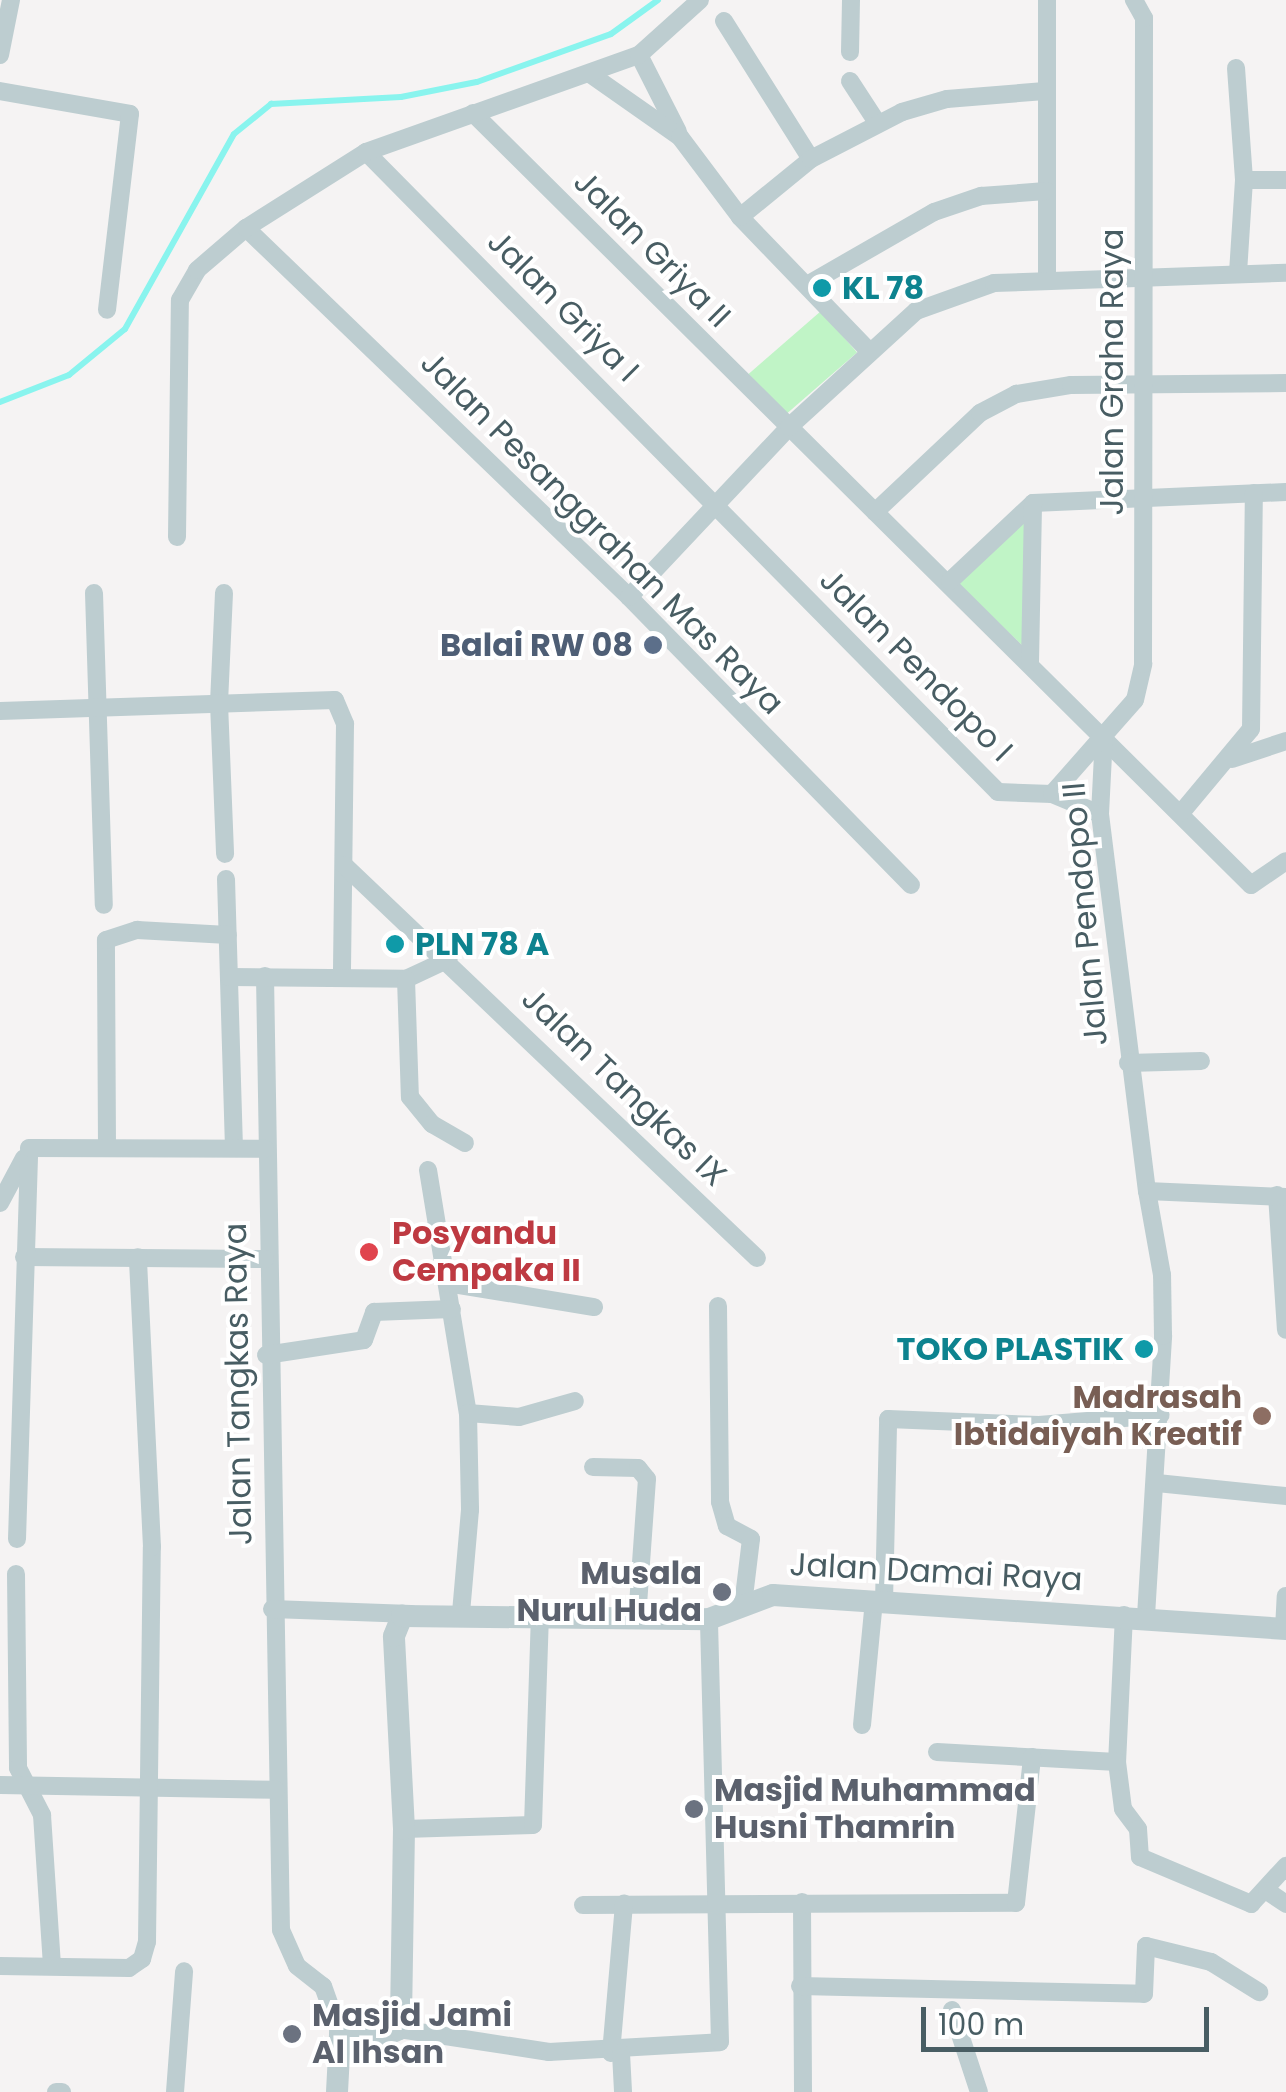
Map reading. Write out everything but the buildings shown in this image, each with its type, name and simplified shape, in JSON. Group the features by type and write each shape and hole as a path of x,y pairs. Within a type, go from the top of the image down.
{"street":[{"path":"0,55 11,0"},
{"path":"177,537 180,300 197,270 246,228 366,152 639,55 700,0"},
{"path":"850,52 851,0"},
{"path":"1046,280 1047,0"},
{"name":"Jalan Graha Raya","path":"1052,794 1135,700 1142,674 1140,276 1144,18 1134,0"},
{"path":"724,21 811,158"},
{"path":"639,55 680,137 740,218 868,350"},
{"path":"1236,68 1244,180 1238,274"},
{"path":"590,74 680,137"},
{"path":"850,81 878,124"},
{"path":"0,91 130,114 107,310"},
{"path":"740,218 811,158 878,124 947,99 1046,92"},
{"name":"Jalan Griya II","path":"473,113 789,427"},
{"name":"Jalan Griya I","path":"366,152 718,502"},
{"path":"1244,180 1286,180"},
{"path":"807,285 934,212 981,196 1046,191"},
{"name":"Jalan Pesanggrahan Mas Raya","path":"246,228 629,597 911,885"},
{"path":"629,597 789,427 868,350 916,311 961,290 1046,280 1286,273"},
{"path":"875,512 980,412 1016,394 1143,384 1286,383"},
{"name":"Jalan Pendopo II","path":"789,427 1104,735 1100,814 1128,1063 1162,1275 1162,1415 1157,1483 1117,1762 1123,1809 1138,1829 1143,1860 1244,1904 1267,1891"},
{"path":"950,581 1034,503 1144,494 1286,492"},
{"path":"1181,813 1232,759 1251,729 1254,493"},
{"name":"Jalan Pendopo I","path":"718,502 998,792 1052,794 1100,814"},
{"path":"1030,662 1034,503"},
{"path":"94,593 104,906"},
{"path":"224,593 219,703 225,854"},
{"path":"0,711 100,710 326,696 341,708 342,977"},
{"path":"1251,729 1264,744"},
{"path":"1104,735 1250,885 1286,861"},
{"path":"1232,759 1264,744 1286,741"},
{"name":"Jalan Tangkas IX","path":"344,865 449,959 757,1258"},
{"path":"226,879 234,1148"},
{"path":"107,1146 106,940 125,932 228,935"},
{"path":"230,977 406,980 449,959"},
{"name":"Jalan Tangkas Raya","path":"264,976 266,1355 276,1790"},
{"path":"406,980 410,1097 432,1124 465,1143"},
{"path":"1128,1063 1201,1061"},
{"path":"29,1148 265,1149"},
{"path":"0,1203 29,1148"},
{"path":"17,1539 29,1148"},
{"path":"428,1170 468,1413 470,1510 461,1612"},
{"path":"1147,1191 1282,1196 1286,1330"},
{"path":"24,1257 266,1259"},
{"path":"0,1966 129,1968 139,1962 147,1942 152,1788 152,1547 138,1258"},
{"path":"446,1282 594,1306"},
{"path":"718,1306 720,1502 727,1526 751,1538 752,1546 742,1605"},
{"path":"266,1355 364,1340 374,1312 452,1309"},
{"path":"468,1413 519,1417 576,1402"},
{"path":"862,1725 879,1601 888,1419 1040,1425 1162,1415"},
{"path":"593,1467 638,1468 647,1479 637,1618"},
{"path":"1157,1483 1286,1496"},
{"path":"16,1574 18,1768 32,1785 42,1815 52,1966"},
{"name":"Jalan Damai Raya","path":"411,1614 709,1619 774,1595 1135,1616 1285,1629"},
{"path":"1285,1629 1286,1596"},
{"path":"272,1609 411,1614"},
{"path":"399,2029 404,1829 394,1636 402,1616 411,1614"},
{"path":"404,1829 532,1825 540,1614"},
{"path":"340,2034 399,2029 549,2052 616,2053 717,2044 723,2034 709,1619"},
{"path":"937,1752 1117,1762"},
{"path":"583,1905 718,1901 1016,1903 1032,1757"},
{"path":"0,1784 276,1790 281,1930 297,1966 323,1986 340,2034 337,2092"},
{"path":"1286,1866 1267,1891 1286,1904"},
{"path":"802,1902 804,2092"},
{"path":"623,2092 616,2053 624,1904"},
{"path":"800,1986 1144,1994 1146,1946 1211,1962 1259,1992"},
{"path":"175,2092 184,1971"},
{"path":"952,2010 978,2092"}],"green space":[{"path":"821,311 857,353 785,415 749,374"},
{"path":"1029,510 1026,649 955,581"}],"waterway":[{"path":"0,402 69,375 125,329 234,134 271,104 401,97 477,82 611,34 658,0"}],"place":[{"name":"KL 78","path":"822,288"},
{"name":"Balai RW 08","path":"653,645"},
{"name":"PLN 78 A","path":"395,944"},
{"name":"Posyandu Cempaka II","path":"369,1252"},
{"name":"TOKO PLASTIK","path":"1144,1349"},
{"name":"Madrasah Ibtidaiyah Kreatif","path":"1262,1416"},
{"name":"Musala Nurul Huda","path":"722,1592"},
{"name":"Masjid Muhammad Husni Thamrin","path":"694,1809"},
{"name":"Masjid Jami Al Ihsan","path":"292,2034"}]}
